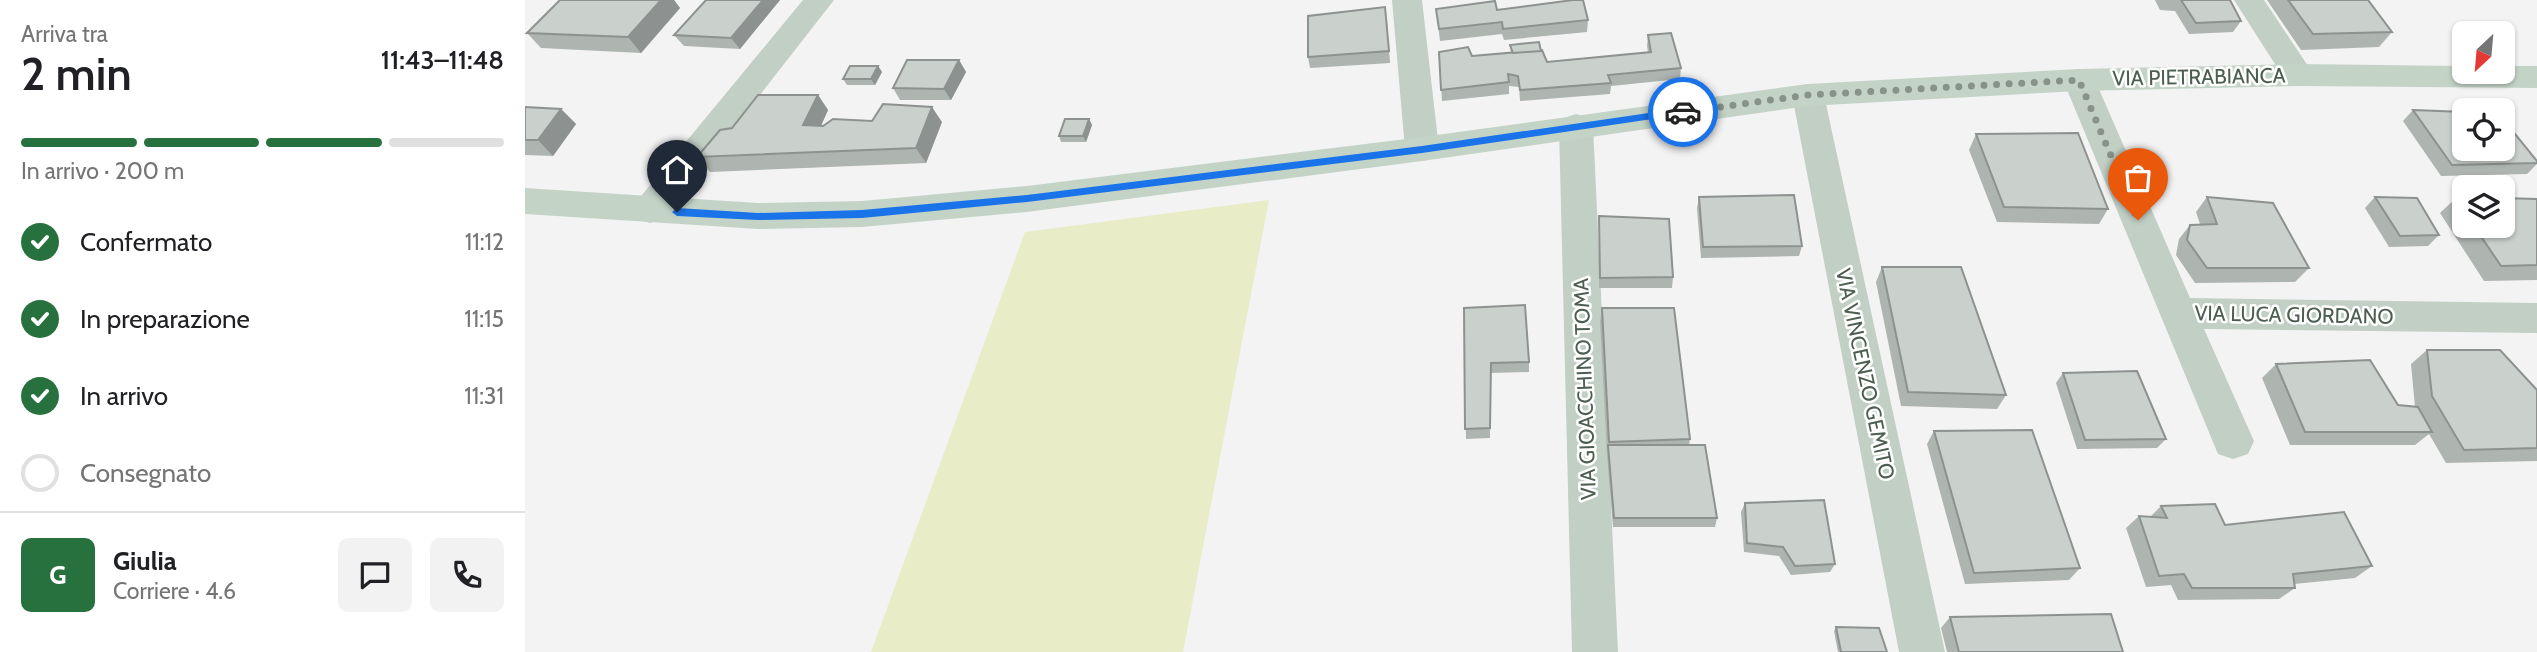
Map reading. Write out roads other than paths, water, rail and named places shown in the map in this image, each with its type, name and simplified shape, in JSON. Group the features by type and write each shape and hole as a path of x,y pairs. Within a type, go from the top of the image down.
{"main road":[{"name":"VIA PIETRABIANCA","path":"525,201 758,216 862,214 1027,199 1422,149 1808,95 2079,80 2298,75 2537,77"}],"street":[{"path":"650,210 819,0"},
{"path":"1407,0 1422,149"},
{"path":"2249,0 2298,75"},
{"name":"VIA LUCA GIORDANO","path":"2079,80 2178,313 2537,318"},
{"name":"VIA VINCENZO GEMITO","path":"1808,95 1922,652"},
{"name":"VIA GIOACCHINO TOMA","path":"1576,126 1595,652"},
{"path":"2178,313 2233,441"}]}
